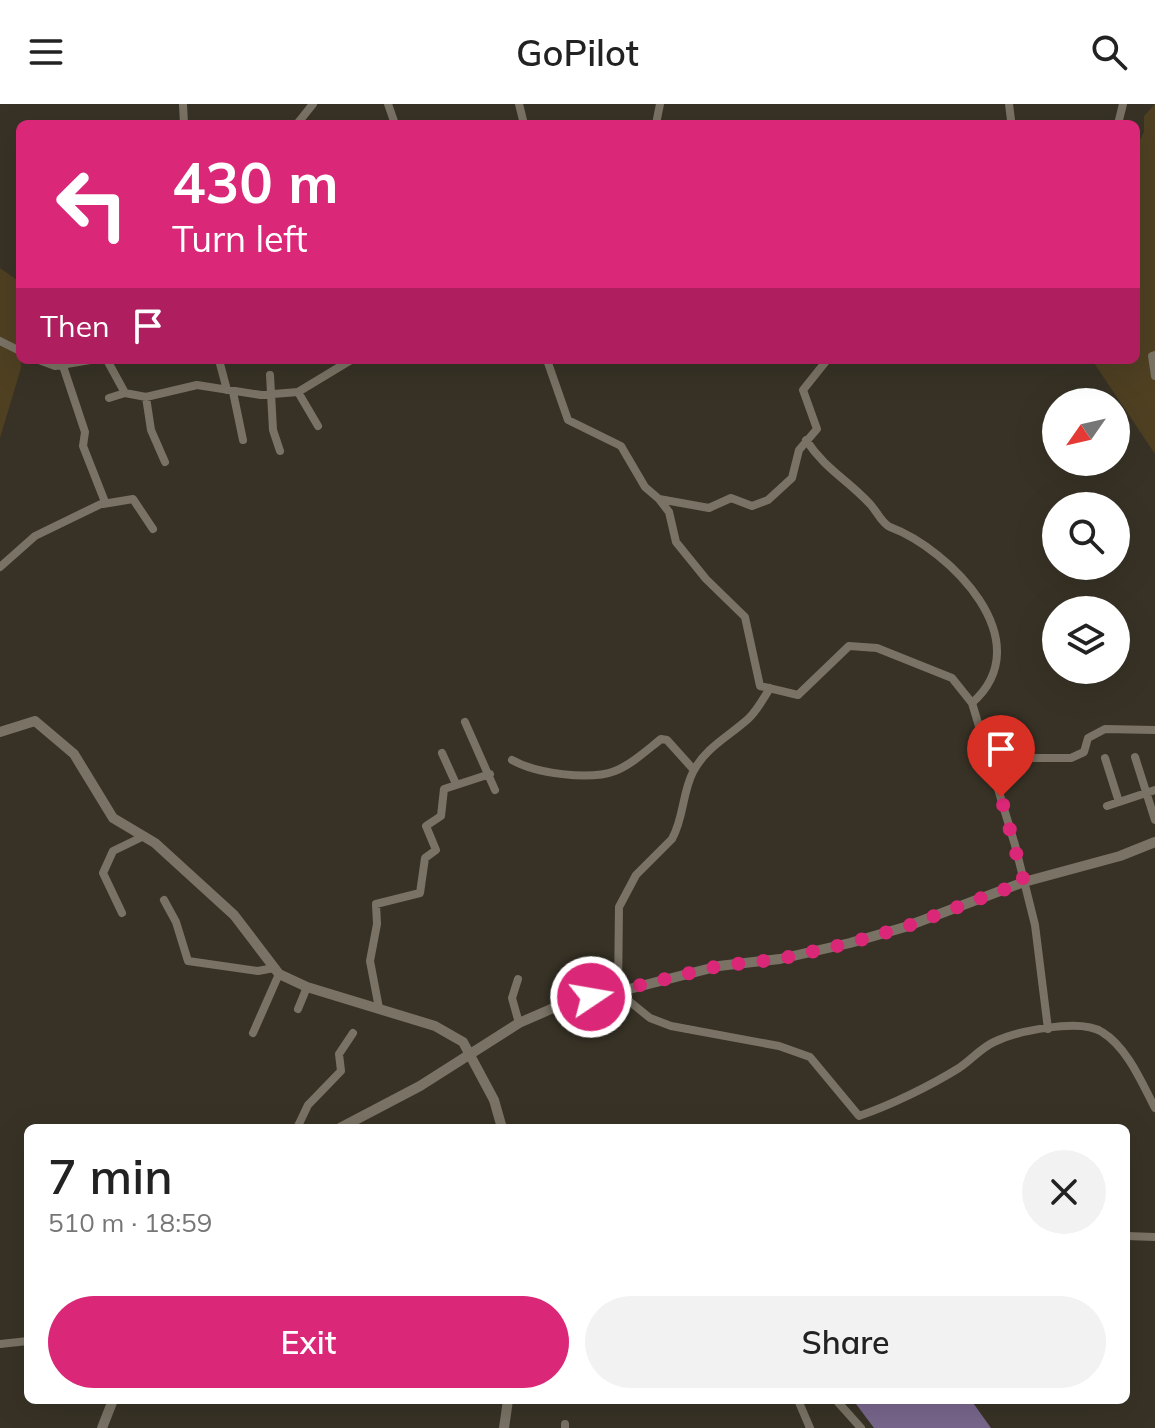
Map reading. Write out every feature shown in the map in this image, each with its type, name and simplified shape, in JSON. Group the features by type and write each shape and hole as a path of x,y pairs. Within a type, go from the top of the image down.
{"street":[{"path":"300,120 313,104"},
{"path":"1009,104 1011,120"},
{"path":"1155,355 1155,376"},
{"path":"62,364 85,432 83,446 97,477 103,504"},
{"path":"109,364 125,393"},
{"path":"220,364 243,440"},
{"path":"109,398 125,393 146,397 197,385 273,394 298,392 344,364"},
{"path":"548,364 568,420 621,446 645,487 669,512 676,542 706,579 745,617 750,625 760,686 798,695 849,646 877,648 952,678 972,703 1035,925 1048,1029"},
{"path":"659,499 709,508 731,498 752,506 763,504 795,474 797,457 806,440 816,430 817,422 803,390 824,364"},
{"path":"270,375 273,430 280,451"},
{"path":"298,392 318,426"},
{"path":"146,397 151,430 165,462"},
{"path":"806,440 825,467 869,502 885,523 919,540 951,567 992,618 998,639 994,663 988,683 972,703"},
{"path":"0,567 35,536 103,504 133,499 153,529"},
{"path":"618,992 619,907 627,887 678,829 682,801 694,770 718,741 752,715 770,688"},
{"path":"0,732 26,721 39,723 74,754 113,818 144,836 234,915 276,971 307,987 446,1031 463,1042 494,1100 501,1124"},
{"path":"465,722 495,790"},
{"path":"994,773 1029,758 1071,758 1084,752 1088,738 1105,729 1155,730"},
{"path":"512,760 546,772 605,773 620,768 661,739 667,740 694,770"},
{"path":"442,753 456,784"},
{"path":"1135,757 1151,792 1155,820"},
{"path":"1105,758 1119,802"},
{"path":"379,1008 370,961 376,904 420,893 425,858 436,850 426,826 441,816 446,787 490,774"},
{"path":"1107,806 1151,792"},
{"path":"122,913 103,873 113,851 144,836"},
{"path":"348,1124 420,1086 519,1023 562,1005 719,966 780,959 850,943 905,927 1024,882 1120,856 1155,842"},
{"path":"164,900 176,922 188,961 276,971"},
{"path":"253,1033 276,971"},
{"path":"518,979 512,998 519,1023"},
{"path":"298,1009 307,987"},
{"path":"618,992 650,1018 671,1026 779,1046 810,1057 859,1116 860,1124"},
{"path":"859,1116 958,1069 992,1043 1022,1033 1091,1027 1106,1035 1119,1048 1155,1108"},
{"path":"299,1124 308,1105 341,1071 339,1054 353,1033"},
{"path":"1130,1236 1155,1237"},
{"path":"0,1344 24,1341"},
{"path":"102,1428 111,1404"},
{"path":"504,1428 507,1404"},
{"path":"800,1404 810,1428"},
{"path":"840,1404 861,1428"}],"shaded area":[{"path":"1155,104 1155,454 1130,417 1130,388 1111,388 1095,364 1140,364 1140,140 1144,132 1144,116"},
{"path":"0,268 16,279 16,364 21,364 21,368 0,438"},
{"path":"856,1404 974,1404 991,1428 874,1428"}],"route":[{"path":"591,997 738,962 780,959 850,943 905,927 1024,882 1001,797"}]}
